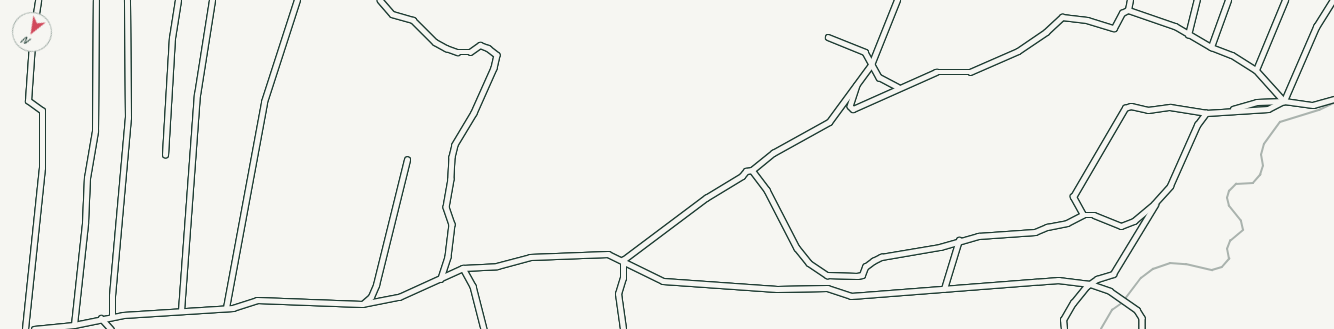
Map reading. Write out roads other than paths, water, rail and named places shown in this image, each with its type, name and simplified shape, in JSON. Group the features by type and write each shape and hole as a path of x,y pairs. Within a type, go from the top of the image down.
{"street":[{"path":"36,12 38,0"},
{"path":"74,326 86,223 87,178 95,131 96,0"},
{"path":"112,317 112,296 123,192 128,118 127,0"},
{"path":"165,155 171,43 178,0"},
{"path":"181,311 197,96 212,0"},
{"path":"226,308 264,102 297,0"},
{"path":"380,0 392,14 413,20 436,42 446,48 457,52 470,52 480,45 488,48 497,55 494,68 474,113 455,145 452,157 446,207 452,224 448,257 441,279"},
{"path":"623,260 706,198 742,176 746,171 752,170 773,153 828,122 871,65 897,0"},
{"path":"1128,10 1130,0"},
{"path":"1188,35 1197,0"},
{"path":"1211,47 1228,0"},
{"path":"1256,70 1285,0"},
{"path":"1083,215 1073,197 1125,108 1131,106 1148,110 1170,107 1206,113 1233,110 1268,109 1284,101 1316,27 1333,0"},
{"path":"857,85 850,106 853,109 898,87 936,72 970,72 1018,50 1046,32 1062,17 1087,20 1114,28 1122,13 1128,10 1175,26 1188,35 1256,70 1284,101"},
{"path":"828,37 865,52 879,77 898,87"},
{"path":"25,329 42,168 42,111 28,101 31,52"},
{"path":"1233,110 1257,102 1284,101 1313,104 1334,99"},
{"path":"1064,329 1063,320 1073,304 1090,284 1113,274 1156,203 1174,180 1197,125 1206,113"},
{"path":"362,304 371,297 376,285 407,160"},
{"path":"752,170 767,190 796,248 809,263 827,275 862,275 865,267 873,260 881,257 940,247 959,240 978,236 1035,232 1047,227 1067,223 1083,215 1094,215 1121,226 1134,221 1156,203"},
{"path":"944,289 959,240"},
{"path":"34,329 74,326 100,318 226,308 257,300 362,304 399,296 441,279 463,268 497,266 530,257 608,254 623,260 663,281 777,289 827,288 851,296 1058,280 1090,284 1110,291 1137,310 1142,318 1142,329"},
{"path":"623,260 623,278 618,294 623,329"},
{"path":"463,268 473,286 484,329"},
{"path":"100,318 111,329"}],"waterway":[{"path":"1101,329 1112,310 1122,303 1141,278 1153,269 1170,263 1186,264 1212,270 1222,267 1229,259 1227,249 1230,241 1243,230 1241,221 1229,206 1227,198 1229,191 1236,184 1253,183 1260,175 1263,166 1261,155 1264,144 1280,122 1319,110 1334,103"}]}
